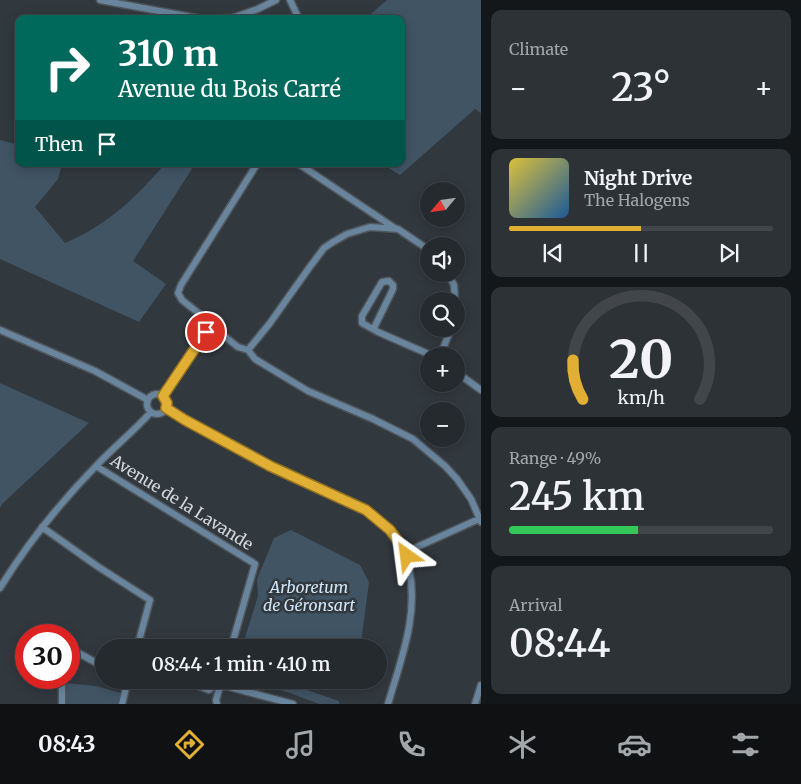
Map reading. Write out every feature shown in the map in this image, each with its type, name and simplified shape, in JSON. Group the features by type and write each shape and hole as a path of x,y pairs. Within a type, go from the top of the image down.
{"street":[{"path":"100,0 181,15"},
{"path":"242,15 258,10 276,0"},
{"path":"290,0 297,15"},
{"path":"206,319 182,300 178,293 181,285 255,167"},
{"path":"304,167 420,244"},
{"path":"370,227 374,214"},
{"path":"248,350 270,324 324,248 347,234 370,227 398,229"},
{"path":"374,328 393,288 389,281 382,282 362,316 362,323 420,350"},
{"path":"212,316 219,319 222,326 219,332 212,335 206,332 203,326 206,319 212,316"},
{"path":"0,330 95,371 148,400"},
{"path":"163,396 206,332"},
{"path":"219,332 238,346 248,350 256,359 308,391 373,419 413,439 445,466 457,479 471,499 480,520 406,552"},
{"path":"465,378 481,390"},
{"path":"152,395 163,396 167,403 166,408 156,414 151,412 147,404 148,400 152,395"},
{"path":"166,408 270,466 366,510 390,530 406,552 412,581 412,610 410,629 388,704"},
{"path":"0,588 13,566 42,527 96,466 151,412"},
{"name":"Avenue de la Lavande","path":"96,466 255,564 234,639"},
{"path":"42,527 97,566 150,600 139,639"},
{"path":"80,652 95,661"},
{"path":"476,704 481,685"},
{"path":"62,689 62,704"},
{"path":"122,704 126,689"},
{"path":"215,703 217,689"},
{"path":"239,689 293,704"}],"green space":[{"path":"387,0 481,0 481,113 475,109 400,175 387,167 405,167 405,15 370,15"},
{"path":"0,140 15,144 15,167 61,167 58,179 35,207 65,243 95,228 120,210 162,167 193,167 133,261 166,284 139,322 0,259"},
{"path":"0,383 89,423 2,504 0,508"},
{"name":"Arboretum de Géronsart","path":"291,530 360,565 369,582 362,639 245,639 258,596 257,579 274,538"},
{"path":"80,684 95,686 95,689 107,689 121,693 118,704 66,704 65,689 80,689"},
{"path":"277,689 304,689 339,701 339,704 319,704"}],"route":[{"path":"206,332 163,396 167,403 166,408 270,466 366,510 390,530 407,556"}]}
